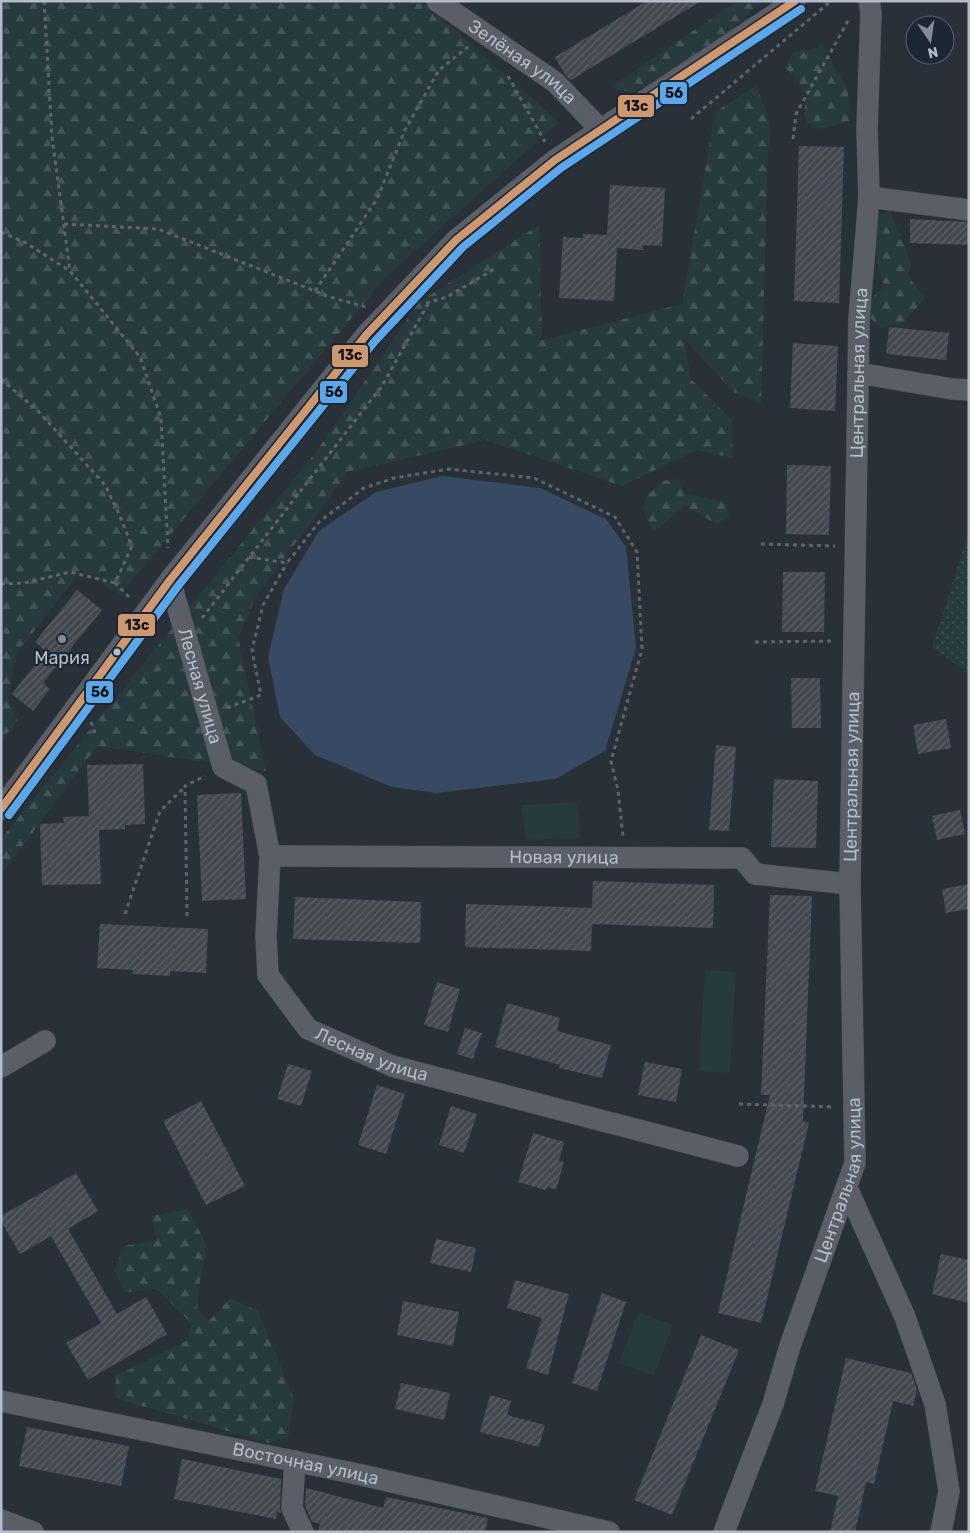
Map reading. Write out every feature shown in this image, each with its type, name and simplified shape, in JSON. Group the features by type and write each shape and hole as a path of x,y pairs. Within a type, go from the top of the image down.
{"street":[{"name":"Зелёная улица","path":"437,1 555,82 601,130"},
{"path":"1,809 170,580 367,334 456,240 555,160 794,1"},
{"name":"Центральная улица","path":"724,1532 773,1404 790,1346 855,1163 850,884 859,319 869,198 867,129 870,7"},
{"path":"869,198 969,210"},
{"path":"858,373 952,389 969,390"},
{"name":"Лесная улица","path":"170,580 223,767 256,784 270,856 266,936 268,976 308,1028 392,1066 738,1156"},
{"name":"Новая улица","path":"270,856 742,858 755,874 850,884"},
{"path":"1,1067 44,1042"},
{"path":"847,1188 905,1316 935,1404 949,1491 941,1532"},
{"name":"Восточная улица","path":"1,1401 362,1475 600,1528 609,1532"},
{"path":"295,1461 292,1508 303,1532"},
{"path":"1,1520 33,1532"}],"path":[{"path":"44,1 52,136 70,271"},
{"path":"691,119 831,1"},
{"path":"793,140 796,114 849,18 870,7"},
{"path":"315,291 377,199 405,130 439,70 485,34"},
{"path":"504,68 555,160"},
{"path":"64,224 158,229 330,297 388,312"},
{"path":"1,232 26,244 70,271 140,357 161,418 170,580"},
{"path":"421,304 447,297 496,268"},
{"path":"186,639 382,386 429,302"},
{"path":"1,379 39,412 105,485 132,546 115,583"},
{"path":"208,715 261,695 252,650 263,605 288,563 319,522 364,488 394,478 450,468 534,478 615,517 637,552 642,649 611,762 618,790 626,858"},
{"path":"761,544 856,547"},
{"path":"249,557 288,563"},
{"path":"1,584 24,583 70,572 115,583 146,614"},
{"path":"755,642 854,641"},
{"path":"125,914 160,811 186,786 223,767"},
{"path":"186,786 187,916"},
{"path":"738,1104 854,1108"}],"green space":[{"path":"1,1 422,1 559,122 386,277 120,595 81,571 16,654 8,698 18,720 1,741"},
{"path":"737,1 762,1 707,51 633,93 611,87"},
{"path":"823,46 848,90 849,121 821,129 808,124 804,115 806,94 794,76 785,68 794,52"},
{"path":"756,86 768,118 771,134 768,150 761,404 734,392 684,339 691,379 731,419 733,458 697,450 622,486 486,440 348,472 256,597 238,637 266,771 97,746 1,875 1,839 318,449 419,302 539,225 542,340 682,304 715,112"},
{"path":"890,210 911,263 908,276 925,298 902,324 879,327 869,317 870,300 884,286 871,240 876,218"},
{"path":"679,479 684,493 725,502 729,517 717,524 685,506 653,532 643,509 647,496 662,481"},
{"path":"969,532 969,674 932,647"},
{"path":"577,802 581,838 526,840 521,805"},
{"path":"705,970 736,972 730,1073 699,1071"},
{"path":"188,1209 207,1246 200,1280 197,1309 209,1321 230,1298 258,1311 294,1399 288,1438 269,1443 115,1398 116,1376 186,1341 192,1324 157,1289 125,1292 114,1270 124,1246 157,1241 151,1216"},
{"path":"638,1312 673,1325 654,1376 619,1363"}],"water":[{"path":"442,476 540,488 606,519 626,547 636,648 605,751 555,779 436,793 392,787 315,755 280,717 268,657 284,589 319,531 376,492"}],"building":[{"path":"647,1 701,1 571,80 566,76 555,57"},
{"path":"799,146 844,147 839,303 794,301"},
{"path":"610,185 665,188 662,246 643,245 643,250 617,248 614,301 559,298 563,237 583,238 583,234 607,235"},
{"path":"910,219 969,222 969,245 910,243"},
{"path":"889,327 949,333 946,360 886,354"},
{"path":"793,343 838,346 835,411 790,408"},
{"path":"787,465 831,466 829,535 786,534"},
{"path":"783,572 825,572 824,632 782,632"},
{"path":"77,590 102,610 43,683 50,689 33,711 12,694 46,651 35,642"},
{"path":"791,678 820,678 821,728 792,728"},
{"path":"946,719 951,748 918,754 913,725"},
{"path":"716,745 736,747 729,831 709,830"},
{"path":"143,764 145,824 125,825 125,829 99,830 101,884 42,885 40,824 64,823 63,817 89,816 87,765"},
{"path":"774,779 818,781 816,848 771,847"},
{"path":"241,793 246,899 202,901 197,795"},
{"path":"960,810 965,834 937,840 932,816"},
{"path":"593,881 714,885 713,928 592,924 591,951 465,947 466,904 592,908"},
{"path":"969,884 969,909 946,913 942,889"},
{"path":"770,895 812,896 803,1121 809,1123 761,1323 718,1313 770,1095 761,1095"},
{"path":"295,897 421,902 420,943 293,939"},
{"path":"100,924 208,929 206,973 170,971 170,976 132,974 133,970 97,968"},
{"path":"437,982 460,989 448,1032 424,1025"},
{"path":"507,1003 560,1018 557,1031 611,1045 602,1078 559,1068 560,1065 495,1047"},
{"path":"465,1028 482,1033 473,1059 457,1054"},
{"path":"645,1062 682,1069 676,1102 638,1095"},
{"path":"288,1064 312,1071 301,1106 277,1099"},
{"path":"377,1085 405,1094 386,1154 358,1145"},
{"path":"201,1101 245,1186 206,1205 163,1121"},
{"path":"451,1106 477,1114 464,1153 439,1145"},
{"path":"533,1133 564,1142 559,1161 564,1162 556,1190 547,1187 546,1190 518,1182"},
{"path":"76,1173 98,1211 68,1229 117,1314 146,1297 167,1334 88,1380 66,1343 101,1323 51,1236 20,1254 1,1221 1,1216"},
{"path":"436,1239 476,1248 471,1272 430,1263"},
{"path":"941,1254 969,1260 969,1303 932,1294"},
{"path":"515,1280 569,1294 548,1375 526,1368 542,1318 507,1308"},
{"path":"602,1293 626,1302 597,1391 572,1383"},
{"path":"403,1301 459,1312 453,1346 397,1335"},
{"path":"701,1335 739,1350 672,1515 634,1500"},
{"path":"846,1358 911,1373 917,1390 913,1406 893,1401 874,1484 866,1482 855,1532 830,1532 838,1496 815,1491"},
{"path":"401,1383 450,1393 444,1420 395,1409"},
{"path":"490,1395 511,1401 507,1415 545,1425 539,1447 480,1432"},
{"path":"27,1427 129,1446 121,1486 19,1466"},
{"path":"182,1459 281,1479 281,1513 277,1512 276,1519 174,1499"},
{"path":"306,1488 383,1508 386,1497 488,1518 485,1532 318,1532 320,1524 312,1522 305,1506"}],"transit line":[{"name":"13с","path":"1,809 170,580 367,334 456,240 555,160 795,1"},
{"name":"56","path":"9,815 178,586 375,341 463,247 561,168 801,9"}],"place":[{"name":"Мария","path":"62,639"}]}
